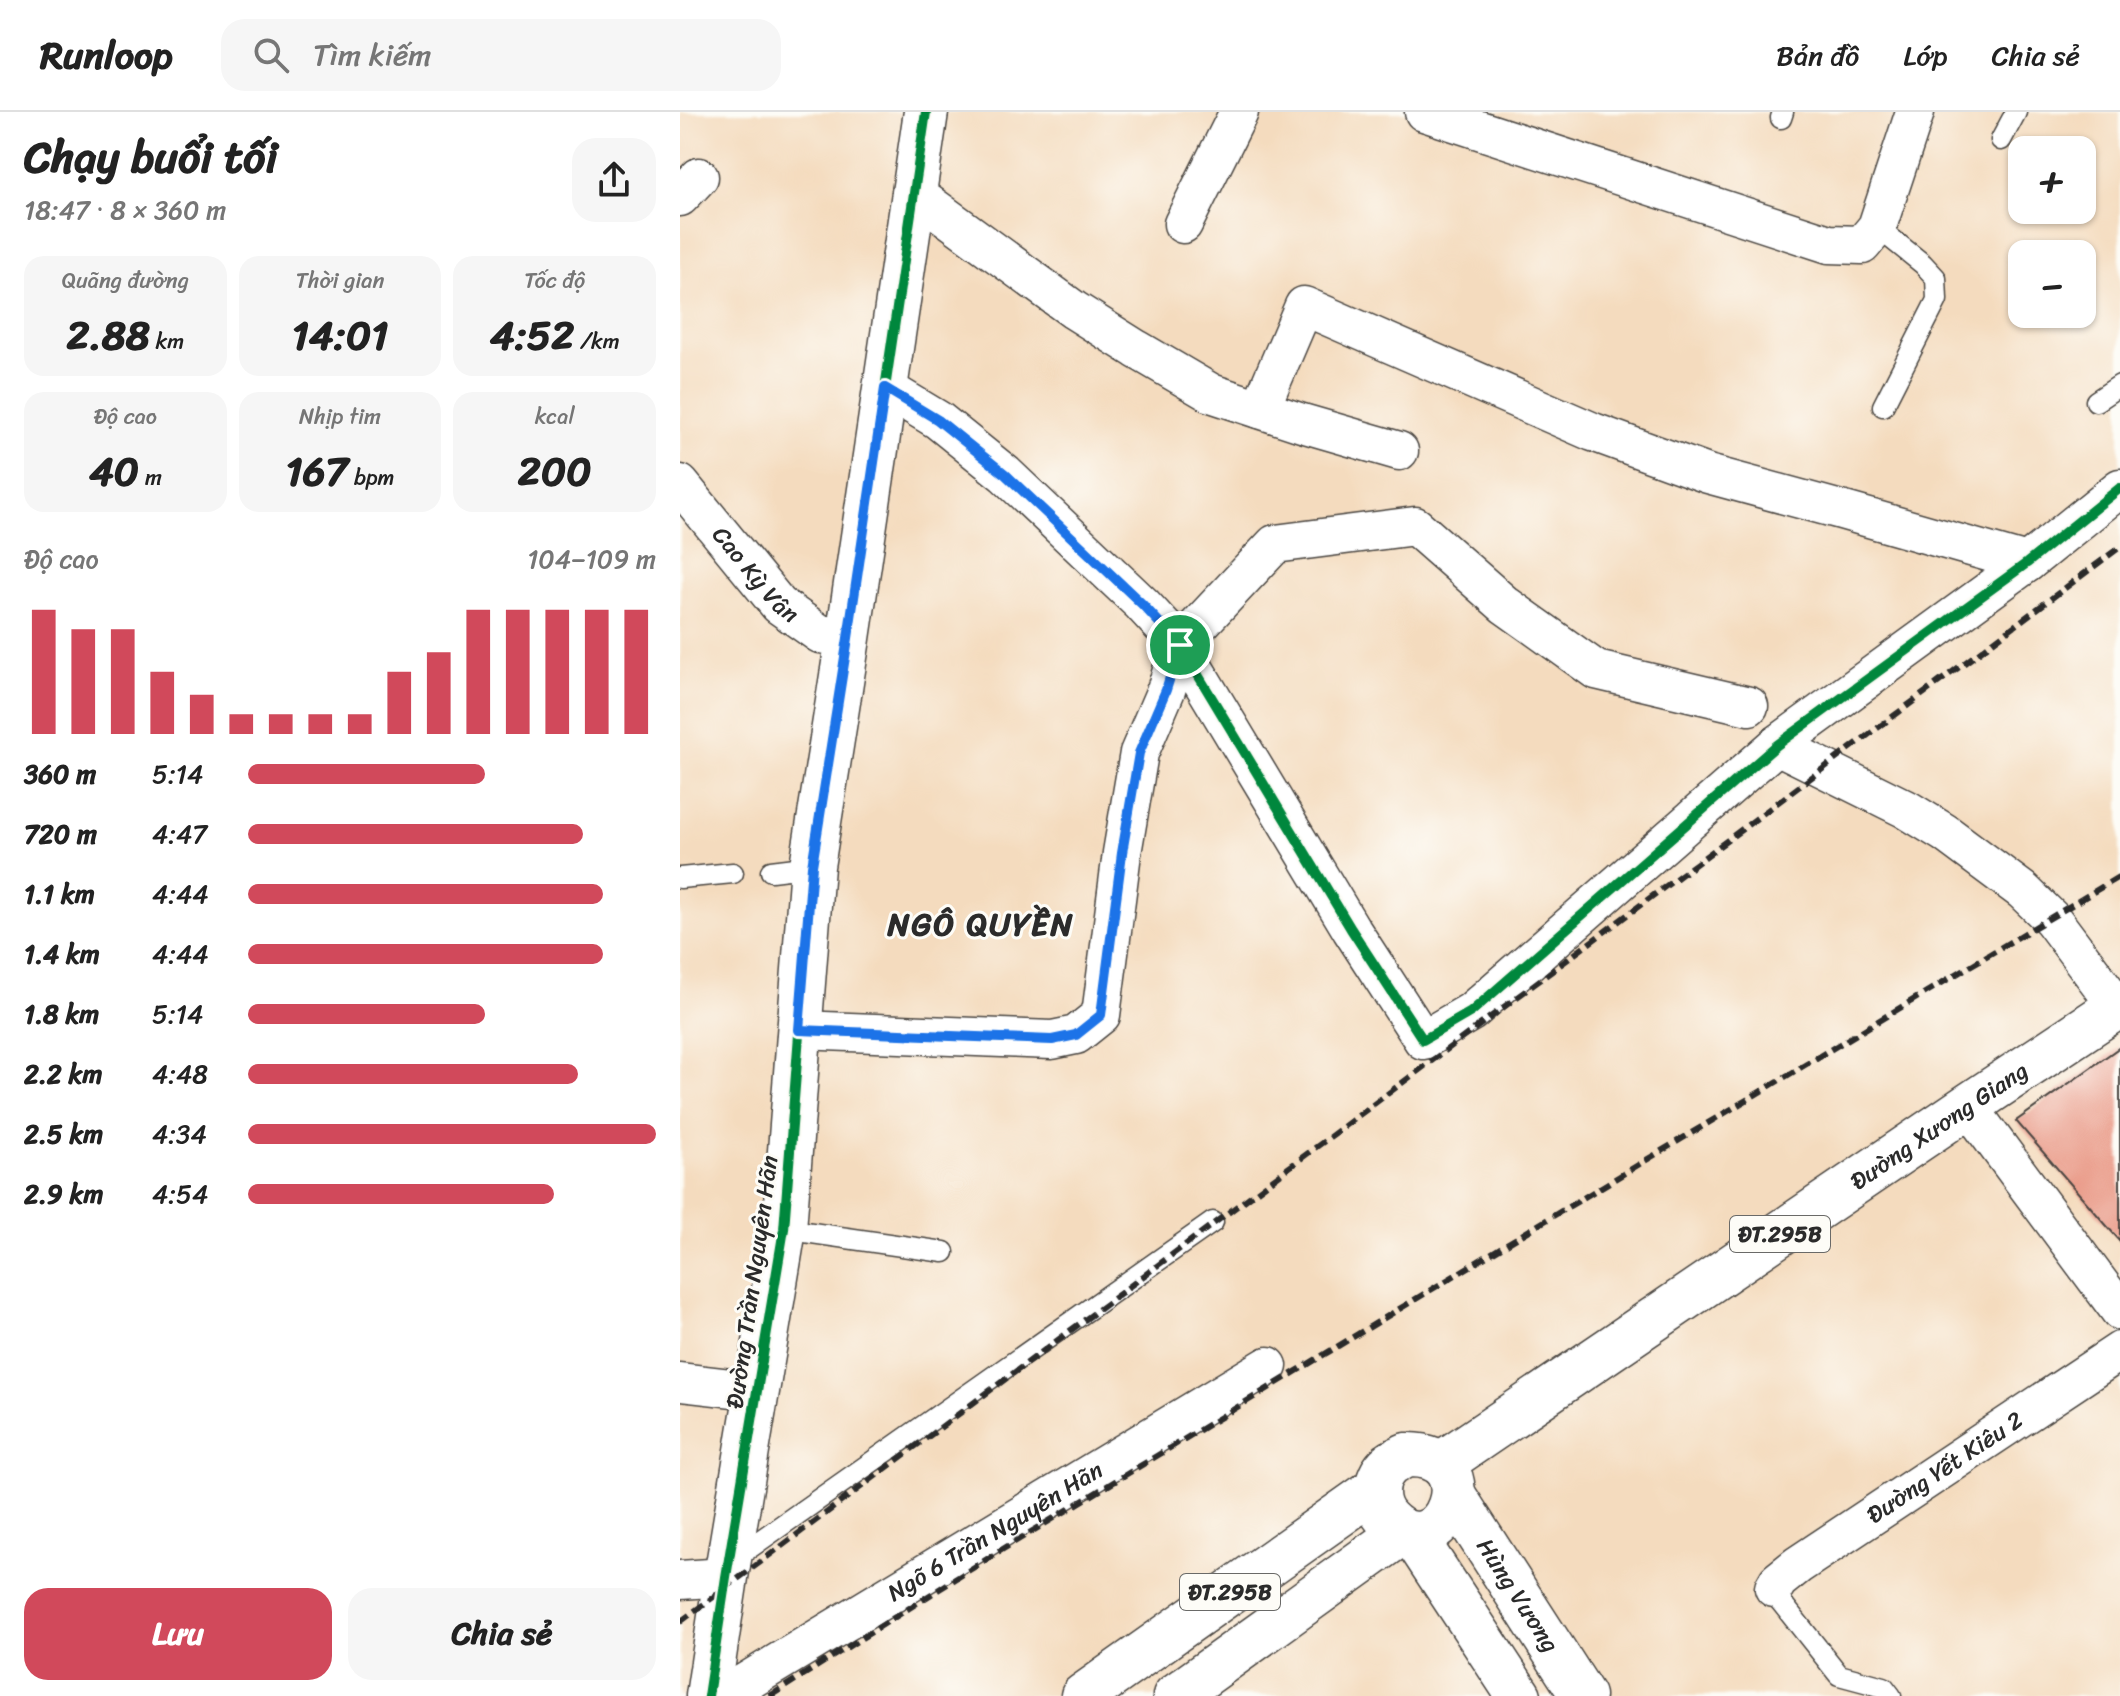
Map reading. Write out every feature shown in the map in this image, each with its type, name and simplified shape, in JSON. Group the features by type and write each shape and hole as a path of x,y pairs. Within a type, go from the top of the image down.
{"main road":[{"name":"Đường Trần Nguyên Hãn","path":"708,1696 784,1229 799,1030 791,868 848,638 926,112"},
{"name":"Đường Xương Giang","path":"1447,1480 1968,1106 2119,1006"},
{"name":"ĐT.295B","path":"1083,1696 1377,1488 1390,1464 1406,1455 1429,1457 1447,1480 1446,1517 1425,1532 1408,1534 1175,1696"},
{"name":"Hùng Vương","path":"1447,1480 1583,1696"},
{"path":"1377,1488 1383,1513 1408,1534 1514,1692"}],"street":[{"path":"1183,224 1239,112"},
{"path":"1424,112 1829,244 1862,245 1877,227 1915,112"},
{"path":"914,193 1074,310 1211,393 1399,451"},
{"path":"1260,409 1304,306 1593,432 1708,474 2027,563"},
{"path":"885,388 938,420 1005,474 1142,604 1180,645 1343,915 1423,1040 1471,1012 1777,745 2027,563 2120,488"},
{"name":"Cao Kỳ Vân","path":"680,484 779,605 820,634 848,638"},
{"path":"799,1030 1052,1040 1076,1035 1101,1015 1122,853 1139,753 1166,690 1180,645 1275,544 1415,526 1505,605 1596,670 1749,706"},
{"path":"1777,745 1906,809 1945,833 2023,891 2052,919 2119,1006"},
{"path":"1968,1106 2120,1311"},
{"name":"Đường Yết Kiêu 2","path":"1774,1588 1798,1565 2120,1351"},
{"name":"Ngõ 6 Trần Nguyên Hãn","path":"723,1696 1268,1366"},
{"path":"680,1382 758,1391"},
{"path":"680,1580 727,1570"}],"lane":[{"path":"2001,140 2016,112"},
{"path":"1877,227 1923,264 1936,278 1937,289 1937,300 1883,406"},
{"path":"2096,401 2120,385"},
{"path":"680,878 733,873"},
{"path":"727,1570 1213,1222"},
{"path":"784,1229 944,1252"},
{"path":"1774,1588 1777,1597 1839,1675 1884,1687 1891,1696"}],"building":[{"path":"2120,1047 2120,1241 2016,1121"}],"railway":[{"path":"680,1622 2120,547"},
{"path":"770,1696 998,1552 2120,876"}],"cycle path":[{"path":"708,1696 784,1229 812,866 926,112"},
{"path":"799,1030 1052,1040 1076,1035 1101,1015 1122,853 1139,753 1166,690 1180,645 1351,929 1423,1040 1471,1012 1777,745 2027,563 2120,488"}],"district":[{"name":"NGÔ QUYỀN","path":"981,924"}],"route":[{"path":"885,388 938,420 1005,474 1142,604 1180,645 1166,690 1139,753 1122,853 1101,1015 1076,1035 1052,1040 799,1030 812,866 885,388"}]}
